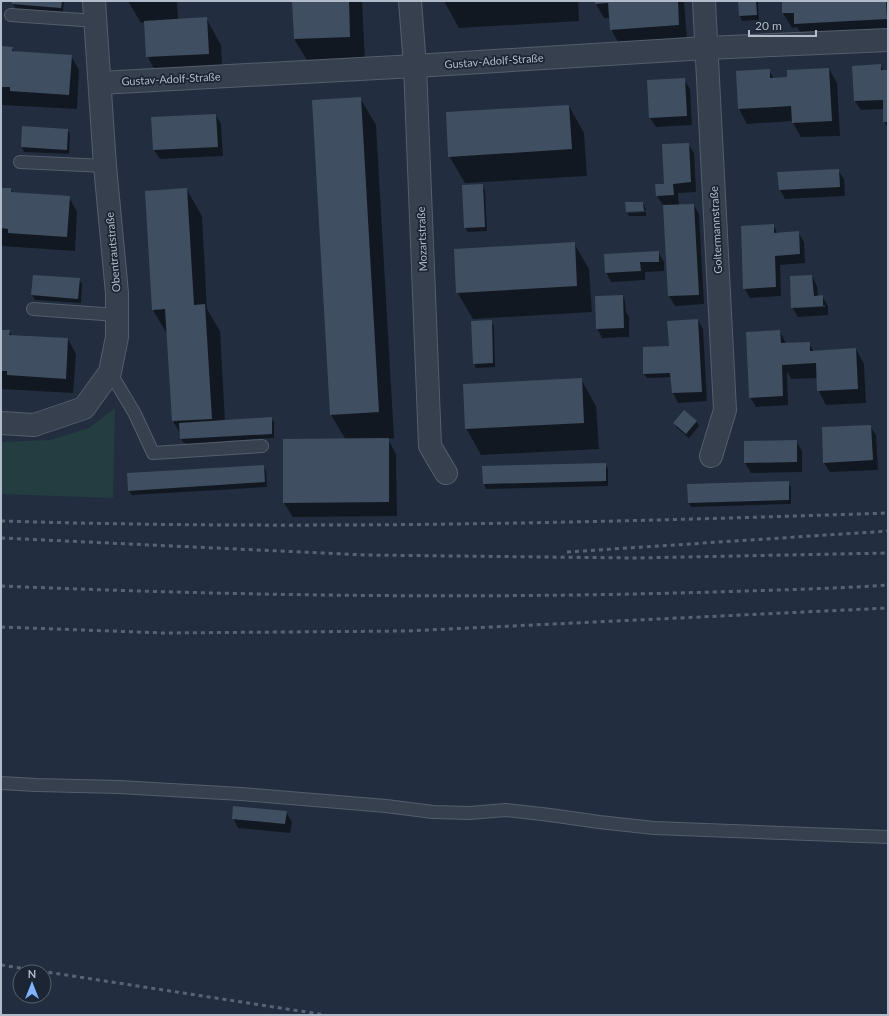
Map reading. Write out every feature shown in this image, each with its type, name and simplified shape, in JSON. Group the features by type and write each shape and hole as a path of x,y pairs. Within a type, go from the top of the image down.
{"street":[{"name":"Mozartstraße","path":"410,1 415,66 430,446 446,473"},
{"name":"Goltermannstraße","path":"704,1 725,410 711,456"},
{"name":"Obentrautstraße","path":"1,423 34,425 84,408 110,372 118,337 117,293 105,166 95,11"},
{"name":"Gustav-Adolf-Straße","path":"100,83 706,48 888,40"}],"lane":[{"path":"11,15 95,11"},
{"path":"20,162 105,166"},
{"path":"33,309 117,315"},
{"path":"110,372 135,414 153,453 262,446"},
{"path":"1,783 119,787 241,794 386,806 433,812 469,813 506,810 654,828 888,836"}],"green space":[{"path":"115,408 113,498 1,494 1,442 50,440 89,428"}],"building":[{"path":"12,1 62,1 61,8 12,4"},
{"path":"292,1 349,1 350,37 294,39"},
{"path":"595,1 678,1 679,25 610,30 608,3 595,4"},
{"path":"738,1 756,1 757,15 739,16"},
{"path":"782,1 886,1 887,19 794,24 794,13 782,13"},
{"path":"207,17 209,54 146,57 144,21"},
{"path":"1,46 13,47 12,51 72,55 69,95 10,91 10,87 1,87"},
{"path":"881,64 881,70 888,70 888,122 883,122 883,100 854,101 852,66"},
{"path":"829,68 832,121 792,123 791,106 738,109 736,71 770,69 770,78 787,77 787,70"},
{"path":"685,78 687,116 649,118 647,80"},
{"path":"361,97 379,412 330,415 312,100"},
{"path":"569,105 572,149 448,157 446,112"},
{"path":"216,114 218,147 153,150 151,117"},
{"path":"22,126 68,129 67,150 21,147"},
{"path":"689,143 691,182 673,184 674,195 656,196 655,184 664,184 662,144"},
{"path":"839,169 840,187 779,190 777,172"},
{"path":"483,184 485,227 464,228 462,185"},
{"path":"1,188 11,188 11,192 70,196 67,237 8,233 8,229 1,228"},
{"path":"187,188 194,305 205,304 212,419 172,421 165,309 152,310 145,191"},
{"path":"625,202 643,202 644,211 626,212"},
{"path":"694,204 699,295 668,296 663,205"},
{"path":"774,224 774,233 799,231 800,254 775,256 776,287 743,289 741,226"},
{"path":"575,242 577,286 456,293 454,249"},
{"path":"659,251 659,262 640,262 641,271 605,273 604,254"},
{"path":"33,275 80,278 78,299 31,295"},
{"path":"812,275 814,296 823,295 823,306 791,308 790,276"},
{"path":"623,295 624,328 596,329 595,296"},
{"path":"698,319 702,392 672,393 670,373 643,374 643,347 669,346 667,321"},
{"path":"492,320 493,363 473,364 471,321"},
{"path":"1,330 10,330 9,335 68,338 66,379 7,375 7,371 1,371"},
{"path":"780,330 781,343 810,342 810,351 856,348 858,389 817,391 816,363 782,365 783,396 749,398 746,332"},
{"path":"582,378 584,423 465,429 463,384"},
{"path":"684,410 697,421 686,434 673,423"},
{"path":"272,417 272,434 180,439 179,423"},
{"path":"871,425 873,460 823,463 822,427"},
{"path":"389,438 389,502 283,503 283,439"},
{"path":"797,440 797,462 744,463 744,441"},
{"path":"606,463 606,481 483,484 482,466"},
{"path":"264,465 265,482 128,491 127,473"},
{"path":"789,481 789,500 688,503 687,484"},
{"path":"233,806 287,811 285,824 232,819"}],"railway":[{"path":"1,521 223,525 445,524 667,520 888,513"},
{"path":"567,552 888,531"},
{"path":"1,538 365,555 635,558 888,553"},
{"path":"1,586 268,594 447,596 714,592 888,585"},
{"path":"1,627 164,633 407,631 888,608"},
{"path":"1,965 326,1015"}]}
